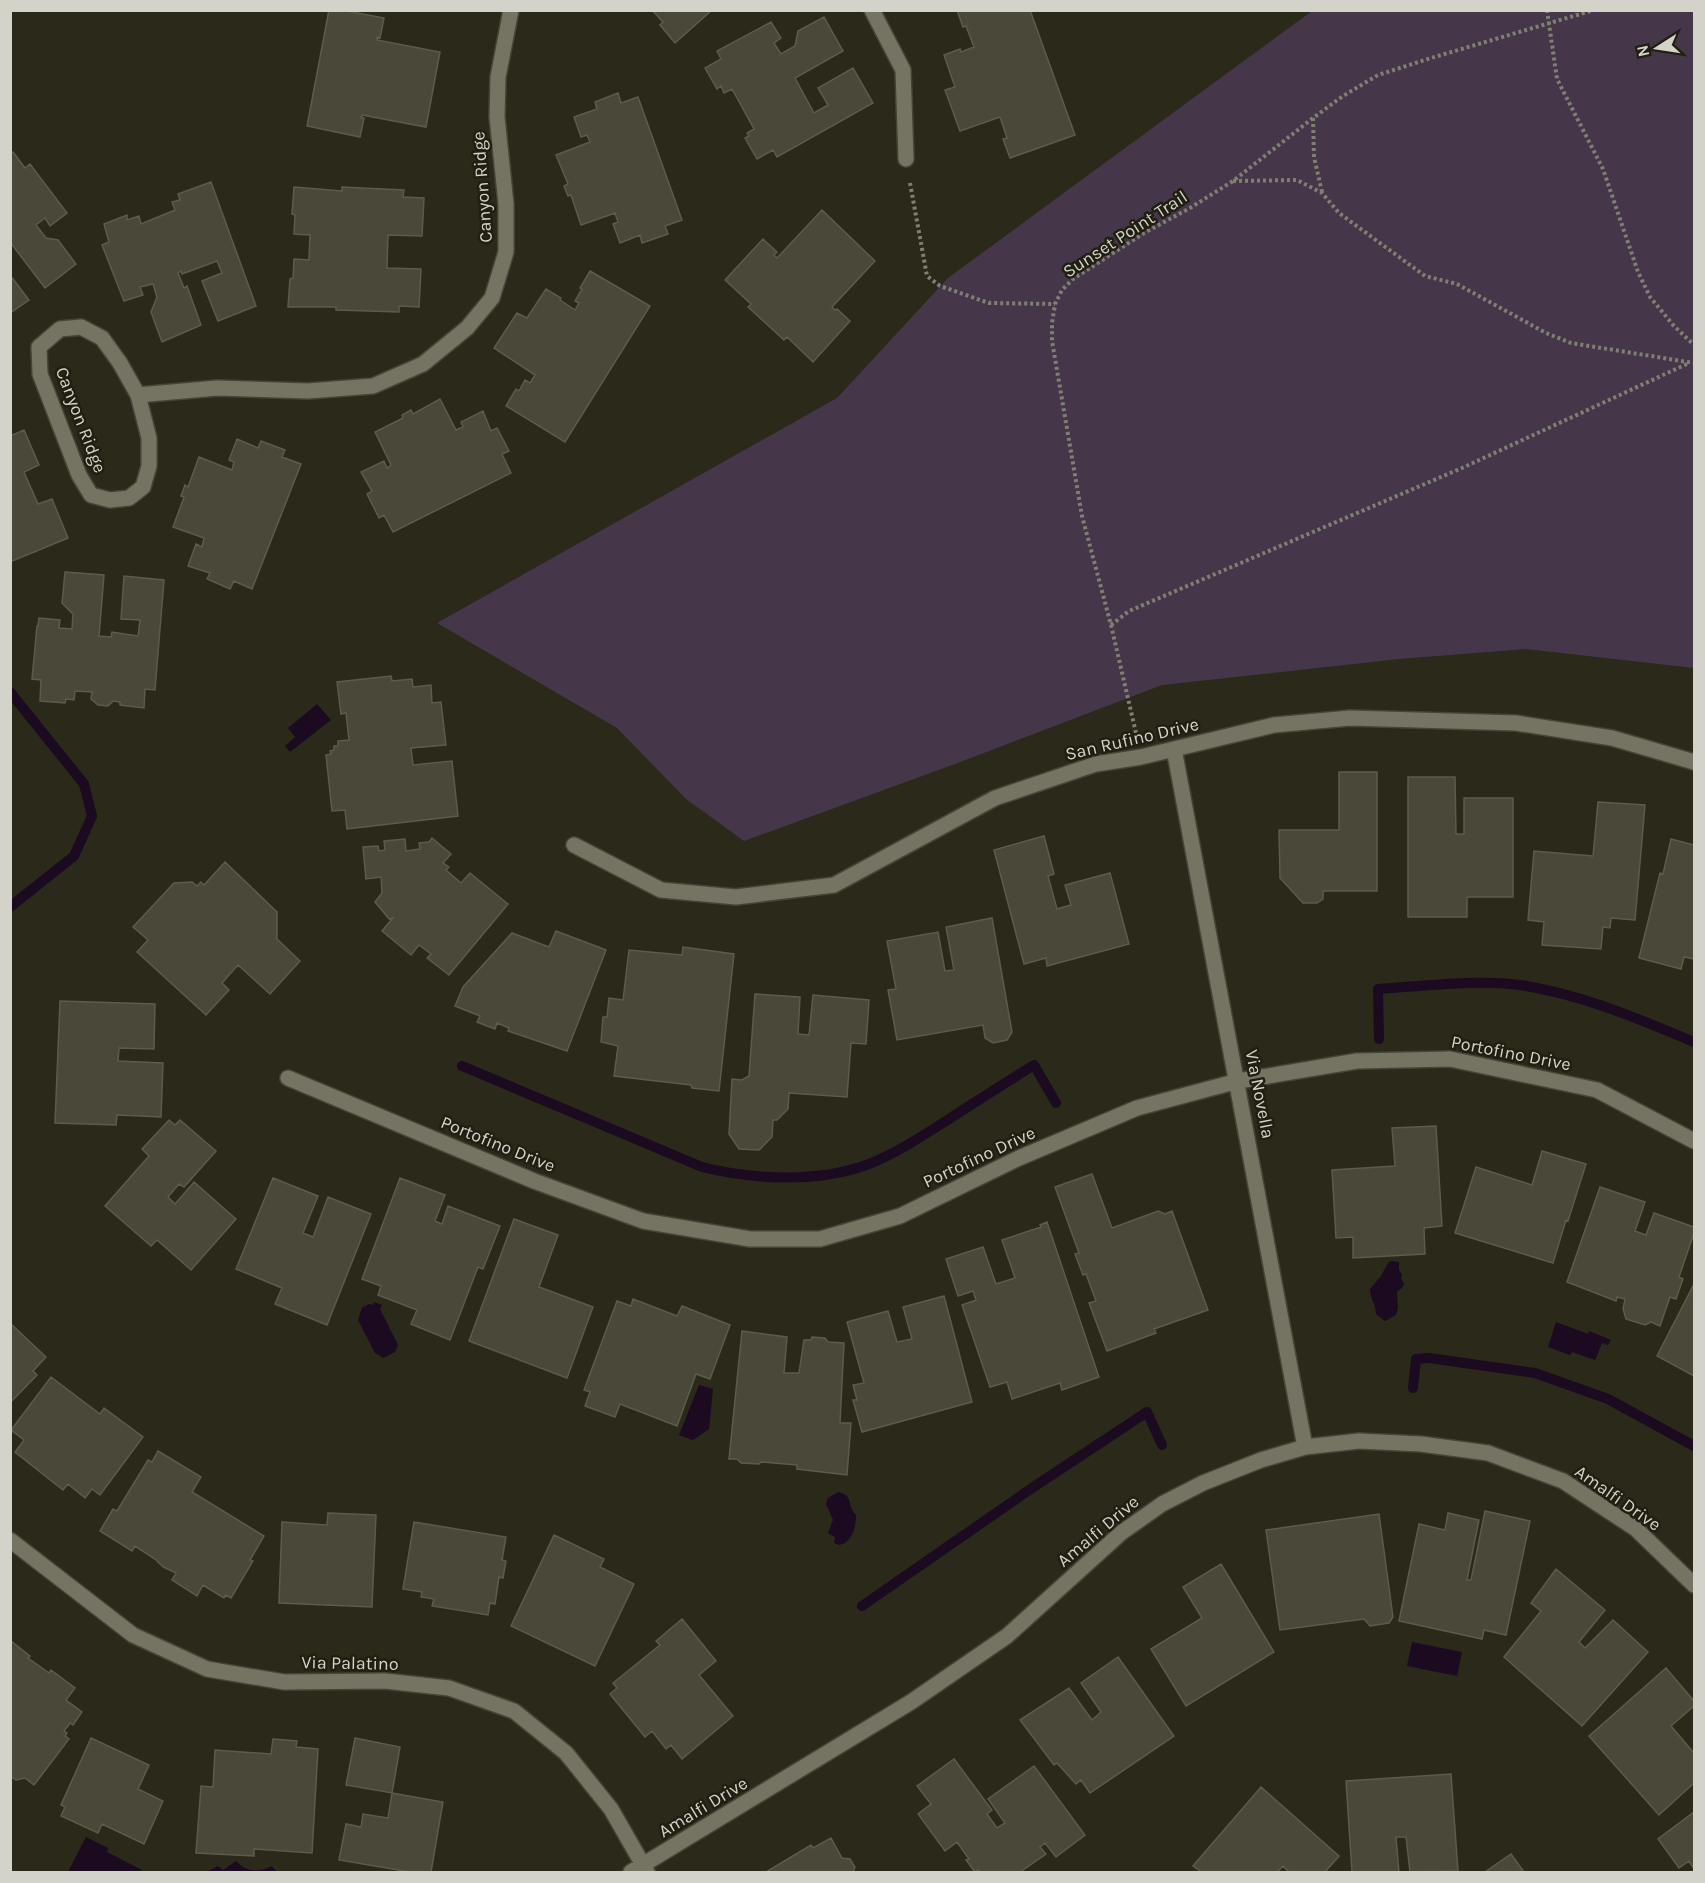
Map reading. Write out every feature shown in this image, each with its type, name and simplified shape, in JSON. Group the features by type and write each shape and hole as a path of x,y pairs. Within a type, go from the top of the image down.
{"street":[{"name":"Canyon Ridge","path":"138,395 217,388 308,391 374,386 423,364 468,328 492,298 506,252 506,204 497,117 498,77 511,10"},
{"path":"872,10 903,70 906,159"},
{"name":"Canyon Ridge","path":"81,327 102,338 120,363 138,395 149,438 149,466 143,487 129,498 110,500 91,495 79,475 40,374 39,347 60,329 81,327"},
{"name":"San Rufino Drive","path":"574,845 661,890 736,897 834,885 995,798 1096,764 1141,757 1274,726 1350,718 1516,723 1612,738 1695,762"},
{"name":"Via Novella","path":"1174,749 1305,1447"},
{"name":"Portofino Drive","path":"288,1078 534,1181 642,1221 750,1239 820,1239 900,1216 1019,1158 1137,1108 1238,1081 1357,1061 1450,1059 1597,1090 1695,1141"},
{"name":"Amalfi Drive","path":"641,1870 911,1702 1007,1636 1121,1533 1162,1504 1203,1483 1261,1460 1305,1447 1359,1441 1421,1444 1488,1453 1563,1481 1636,1529 1695,1585"},
{"name":"Via Palatino","path":"10,1540 133,1635 207,1670 284,1682 385,1681 448,1688 514,1712 566,1753 611,1809 641,1870"}],"path":[{"path":"1547,10 1547,24 1557,79 1603,169 1638,272 1650,297 1674,326 1695,345"},
{"name":"Sunset Point Trail","path":"1141,757 1111,625 1082,516 1052,341 1055,304 1062,290 1073,279 1144,233 1233,181 1343,96 1378,75 1594,10"},
{"path":"1313,118 1314,157 1322,193"},
{"path":"906,159 927,276 940,286 989,303 1055,304"},
{"path":"1233,181 1297,180 1322,193 1339,213 1425,276 1457,284 1546,333 1571,342 1692,363"},
{"path":"1111,625 1129,611 1462,468 1692,363"}],"shaded area":[{"path":"1312,11 1694,11 1694,668 1526,649 1399,659 1162,685 744,841 686,799 617,728 437,623 837,398 948,278"},
{"path":"317,704 331,720 290,752 285,746 295,737 288,728"},
{"path":"1391,1261 1399,1262 1401,1279 1404,1283 1397,1292 1396,1315 1385,1321 1376,1314 1370,1289"},
{"path":"374,1302 382,1305 380,1309 398,1345 395,1352 383,1358 375,1353 358,1320 362,1308 369,1304 373,1305"},
{"path":"1556,1322 1611,1340 1608,1345 1602,1343 1595,1360 1572,1352 1570,1355 1548,1347"},
{"path":"699,1385 713,1389 709,1429 693,1440 679,1435"},
{"path":"838,1492 849,1498 856,1515 850,1538 839,1545 834,1543 835,1537 828,1533 833,1520 826,1504 828,1498"},
{"path":"1412,1642 1462,1652 1457,1676 1407,1666"},
{"path":"86,1837 108,1848 107,1852 142,1870 141,1872 68,1872"},
{"path":"236,1861 244,1868 258,1870 272,1866 277,1872 208,1871 218,1866 223,1870"}],"building":[{"path":"329,10 342,10 384,18 380,38 377,37 377,40 440,52 426,127 362,115 361,118 364,118 360,137 307,126"},
{"path":"652,10 712,10 675,43 660,25 663,22"},
{"path":"957,10 1030,10 1075,135 1010,158 1003,139 1007,138 1000,117 960,131 945,90 955,87 944,55 974,47"},
{"path":"824,17 843,51 795,78 814,113 828,105 818,88 853,68 873,103 777,157 773,150 757,159 745,138 749,136 747,133 754,129 732,89 724,93 721,86 717,89 705,68 721,59 717,51 771,22 781,38 774,43 781,54 795,46 798,31"},
{"path":"618,93 621,103 638,97 682,220 665,226 668,234 642,243 640,235 620,243 613,224 618,222 615,213 581,225 571,195 568,196 564,186 568,184 556,155 590,142 587,135 581,137 574,117 597,109 595,102"},
{"path":"13,152 25,168 30,164 67,213 50,226 45,218 36,225 46,238 58,240 76,264 45,288 10,242 10,154"},
{"path":"211,182 256,306 218,321 202,281 222,273 217,261 182,274 181,271 178,273 184,288 187,286 201,325 162,342 151,312 157,297 153,284 140,287 143,295 124,301 102,245 109,242 104,224 127,215 127,220 139,216 141,224 175,210 172,202 180,200 178,194"},
{"path":"294,187 342,191 342,187 404,190 403,197 424,198 422,236 388,235 387,268 421,269 419,307 399,306 399,312 336,310 336,307 288,307 294,259 309,260 310,235 294,234 295,215 292,214"},
{"path":"822,210 875,261 832,307 850,321 813,362 787,337 784,340 748,307 751,304 725,280 763,239 777,252 774,255 777,258"},
{"path":"590,271 650,306 565,442 506,406 516,389 519,391 525,380 530,383 535,375 494,348 517,313 527,318 546,289 575,310 579,303 575,301 582,289 580,288"},
{"path":"10,275 29,300 10,313"},
{"path":"440,399 456,430 463,427 461,422 483,411 491,431 497,428 509,451 502,454 511,473 393,532 384,515 379,518 367,494 372,491 361,472 384,461 387,468 391,465 375,432 403,418 402,415 411,410 413,414"},
{"path":"24,430 39,465 24,472 38,504 52,499 68,538 10,562 10,436"},
{"path":"237,439 258,448 261,441 285,450 282,457 301,464 252,589 234,581 230,589 207,579 210,573 188,566 196,544 202,547 204,538 173,527 184,497 181,496 185,485 188,487 199,457 232,470 234,462 229,460"},
{"path":"65,572 104,575 99,636 111,637 112,632 138,636 140,620 121,619 124,576 164,580 155,690 145,689 144,708 120,705 120,702 113,701 108,706 98,705 91,699 92,692 75,691 74,700 66,699 65,703 40,701 41,680 32,679 39,618 60,620 59,628 72,629 73,614 62,603"},
{"path":"391,676 392,681 412,679 413,687 431,685 432,703 441,702 446,745 411,748 413,765 452,761 458,816 347,829 345,810 332,811 326,755 331,754 330,751 334,750 334,746 338,746 338,741 349,740 346,713 341,714 337,682"},
{"path":"1339,772 1377,772 1377,891 1323,891 1323,899 1317,903 1303,903 1280,878 1279,830 1339,830"},
{"path":"1408,777 1455,777 1456,834 1464,834 1464,798 1513,798 1513,897 1467,897 1467,917 1408,917"},
{"path":"1598,802 1645,805 1635,920 1611,918 1610,928 1603,927 1601,949 1542,945 1544,922 1528,920 1534,851 1593,856"},
{"path":"1044,836 1054,874 1048,876 1057,909 1071,905 1065,885 1110,873 1129,944 1047,966 1046,958 1024,964 994,850"},
{"path":"432,838 451,854 443,863 449,867 446,870 461,883 470,873 508,904 449,975 427,958 431,954 419,945 411,955 382,931 393,918 389,919 375,902 382,893 381,877 366,879 363,847 378,846 379,851 385,850 384,841 405,839 406,851 420,849 419,843 429,842"},
{"path":"1671,839 1694,845 1694,959 1684,957 1681,969 1639,958"},
{"path":"225,862 277,912 277,939 300,961 270,994 238,965 222,983 229,990 206,1015 137,952 148,940 133,927 174,883 192,882 197,886 201,882 204,885"},
{"path":"992,918 1012,1032 1007,1040 993,1043 985,1038 983,1025 897,1040 888,990 896,989 887,941 938,932 945,971 954,970 946,927"},
{"path":"556,931 606,950 567,1051 508,1031 509,1028 497,1023 495,1029 477,1022 480,1016 455,1006 463,987 512,933 549,947"},
{"path":"683,947 734,954 719,1091 692,1088 691,1085 614,1076 618,1046 601,1042 603,1017 607,1017 609,998 623,1000 629,950 682,955"},
{"path":"755,994 800,997 798,1034 809,1035 813,995 869,1000 866,1044 851,1043 847,1097 789,1093 788,1109 777,1120 773,1120 772,1137 759,1150 739,1149 729,1134 732,1079 742,1080 749,1076"},
{"path":"60,1001 155,1004 154,1049 119,1048 118,1061 163,1063 161,1117 117,1115 116,1125 55,1123"},
{"path":"169,1120 175,1125 180,1120 216,1151 184,1187 179,1184 168,1197 175,1204 194,1182 236,1219 191,1270 157,1240 151,1246 105,1206 149,1156 142,1149"},
{"path":"1436,1126 1442,1226 1424,1228 1425,1254 1353,1258 1353,1237 1336,1238 1332,1170 1395,1166 1392,1128"},
{"path":"1542,1151 1586,1164 1553,1263 1455,1233 1476,1167 1532,1185"},
{"path":"1092,1174 1112,1228 1158,1211 1165,1214 1172,1211 1208,1310 1154,1329 1156,1333 1107,1351 1089,1303 1096,1301 1086,1274 1083,1275 1075,1254 1079,1253 1055,1187"},
{"path":"273,1178 318,1196 303,1233 313,1237 328,1197 371,1214 327,1325 275,1304 282,1288 236,1269"},
{"path":"400,1178 445,1195 435,1221 442,1224 448,1206 500,1226 483,1269 478,1267 450,1340 411,1324 417,1310 378,1295 381,1286 362,1279"},
{"path":"1600,1187 1645,1202 1635,1231 1646,1235 1654,1213 1694,1227 1679,1277 1683,1279 1676,1299 1670,1297 1660,1326 1651,1322 1645,1325 1626,1319 1623,1309 1625,1299 1617,1297 1616,1301 1567,1282"},
{"path":"514,1219 558,1235 539,1287 593,1307 567,1378 469,1341"},
{"path":"1047,1222 1099,1377 1062,1390 1060,1383 1012,1399 1007,1382 990,1387 962,1305 976,1300 973,1291 958,1296 946,1259 983,1247 996,1284 1015,1278 1002,1240 1041,1227 1040,1225"},
{"path":"1694,1284 1694,1376 1657,1356"},
{"path":"944,1296 972,1402 862,1432 853,1400 857,1400 853,1385 864,1383 847,1322 888,1311 897,1342 912,1339 903,1307"},
{"path":"633,1299 677,1316 682,1306 730,1325 710,1379 696,1374 677,1426 620,1404 615,1417 585,1406 590,1392 584,1390 617,1301 631,1306"},
{"path":"10,1323 46,1357 33,1371 37,1375 10,1403"},
{"path":"742,1331 787,1337 784,1373 799,1373 804,1340 811,1340 812,1337 825,1338 828,1342 844,1343 840,1423 851,1423 847,1475 797,1469 797,1465 741,1463 737,1459 729,1459"},
{"path":"51,1377 100,1414 104,1408 143,1437 100,1495 92,1489 85,1498 68,1484 63,1490 15,1452 24,1440 11,1430"},
{"path":"158,1451 201,1477 192,1492 264,1536 250,1560 253,1561 231,1598 226,1595 224,1598 203,1585 197,1596 172,1580 176,1573 163,1567 135,1546 132,1551 100,1531 113,1509 117,1511 148,1460 152,1462"},
{"path":"1485,1511 1530,1521 1506,1635 1484,1630 1482,1639 1399,1621 1419,1524 1445,1530 1448,1513 1479,1520 1467,1580 1471,1580"},
{"path":"328,1513 376,1515 372,1607 279,1603 282,1522 327,1525"},
{"path":"1379,1514 1393,1617 1389,1623 1370,1626 1364,1619 1280,1630 1266,1530"},
{"path":"414,1522 506,1537 502,1560 506,1561 503,1578 499,1577 495,1604 490,1603 488,1615 432,1606 434,1599 421,1597 422,1592 403,1589"},
{"path":"554,1535 604,1559 600,1567 634,1584 595,1666 511,1626"},
{"path":"1221,1564 1274,1652 1186,1706 1151,1649 1202,1618 1183,1587"},
{"path":"1556,1569 1605,1610 1579,1642 1585,1648 1613,1620 1648,1652 1582,1726 1504,1657 1541,1611 1531,1603"},
{"path":"682,1619 716,1661 699,1675 733,1716 682,1759 671,1745 666,1749 652,1731 645,1737 610,1694 617,1688 613,1683 660,1645 656,1641"},
{"path":"11,1641 30,1656 28,1658 49,1673 51,1670 75,1688 66,1700 82,1712 73,1725 70,1723 64,1731 67,1733 65,1736 69,1739 34,1785 25,1778 16,1780 10,1776"},
{"path":"1118,1657 1174,1736 1090,1793 1081,1780 1076,1784 1057,1763 1054,1765 1020,1720 1069,1688 1092,1720 1101,1712 1081,1683"},
{"path":"1666,1668 1694,1701 1694,1706 1671,1726 1694,1753 1694,1783 1659,1815 1589,1736"},
{"path":"91,1738 149,1765 138,1789 163,1801 144,1844 102,1824 98,1833 61,1816 65,1807 61,1805"},
{"path":"355,1738 400,1747 392,1793 346,1785"},
{"path":"273,1739 297,1741 296,1747 318,1749 312,1853 254,1849 254,1856 196,1853 201,1786 213,1787 215,1750 271,1754"},
{"path":"954,1759 992,1810 987,1814 997,1828 1005,1823 988,1799 1034,1766 1085,1835 1056,1857 1045,1843 1040,1847 1046,1854 1020,1872 980,1872 978,1870 975,1872 957,1842 945,1851 918,1814 931,1804 917,1786"},
{"path":"1451,1774 1458,1871 1410,1872 1406,1837 1396,1837 1399,1872 1352,1872 1346,1781"},
{"path":"1261,1787 1339,1856 1325,1872 1289,1872 1283,1866 1277,1872 1201,1872 1193,1866"},
{"path":"392,1793 443,1802 431,1872 410,1872 339,1860 346,1824 361,1827 363,1814 388,1818"},
{"path":"1694,1812 1694,1869 1689,1861 1679,1868 1658,1839"},
{"path":"831,1838 842,1858 850,1859 855,1867 853,1872 766,1872 811,1845 813,1848"},
{"path":"1511,1854 1524,1872 1485,1872"}],"waterway":[{"path":"10,692 84,784 92,816 74,856 10,907"},
{"path":"1379,1039 1378,989 1503,983 1565,994 1609,1008 1694,1042"},
{"path":"462,1066 702,1167 765,1177 808,1177 850,1170 869,1164 890,1155 1034,1065 1056,1103"},
{"path":"1413,1388 1416,1359 1429,1358 1535,1373 1608,1399 1694,1446"},
{"path":"862,1606 1032,1488 1147,1412 1162,1445"}]}
